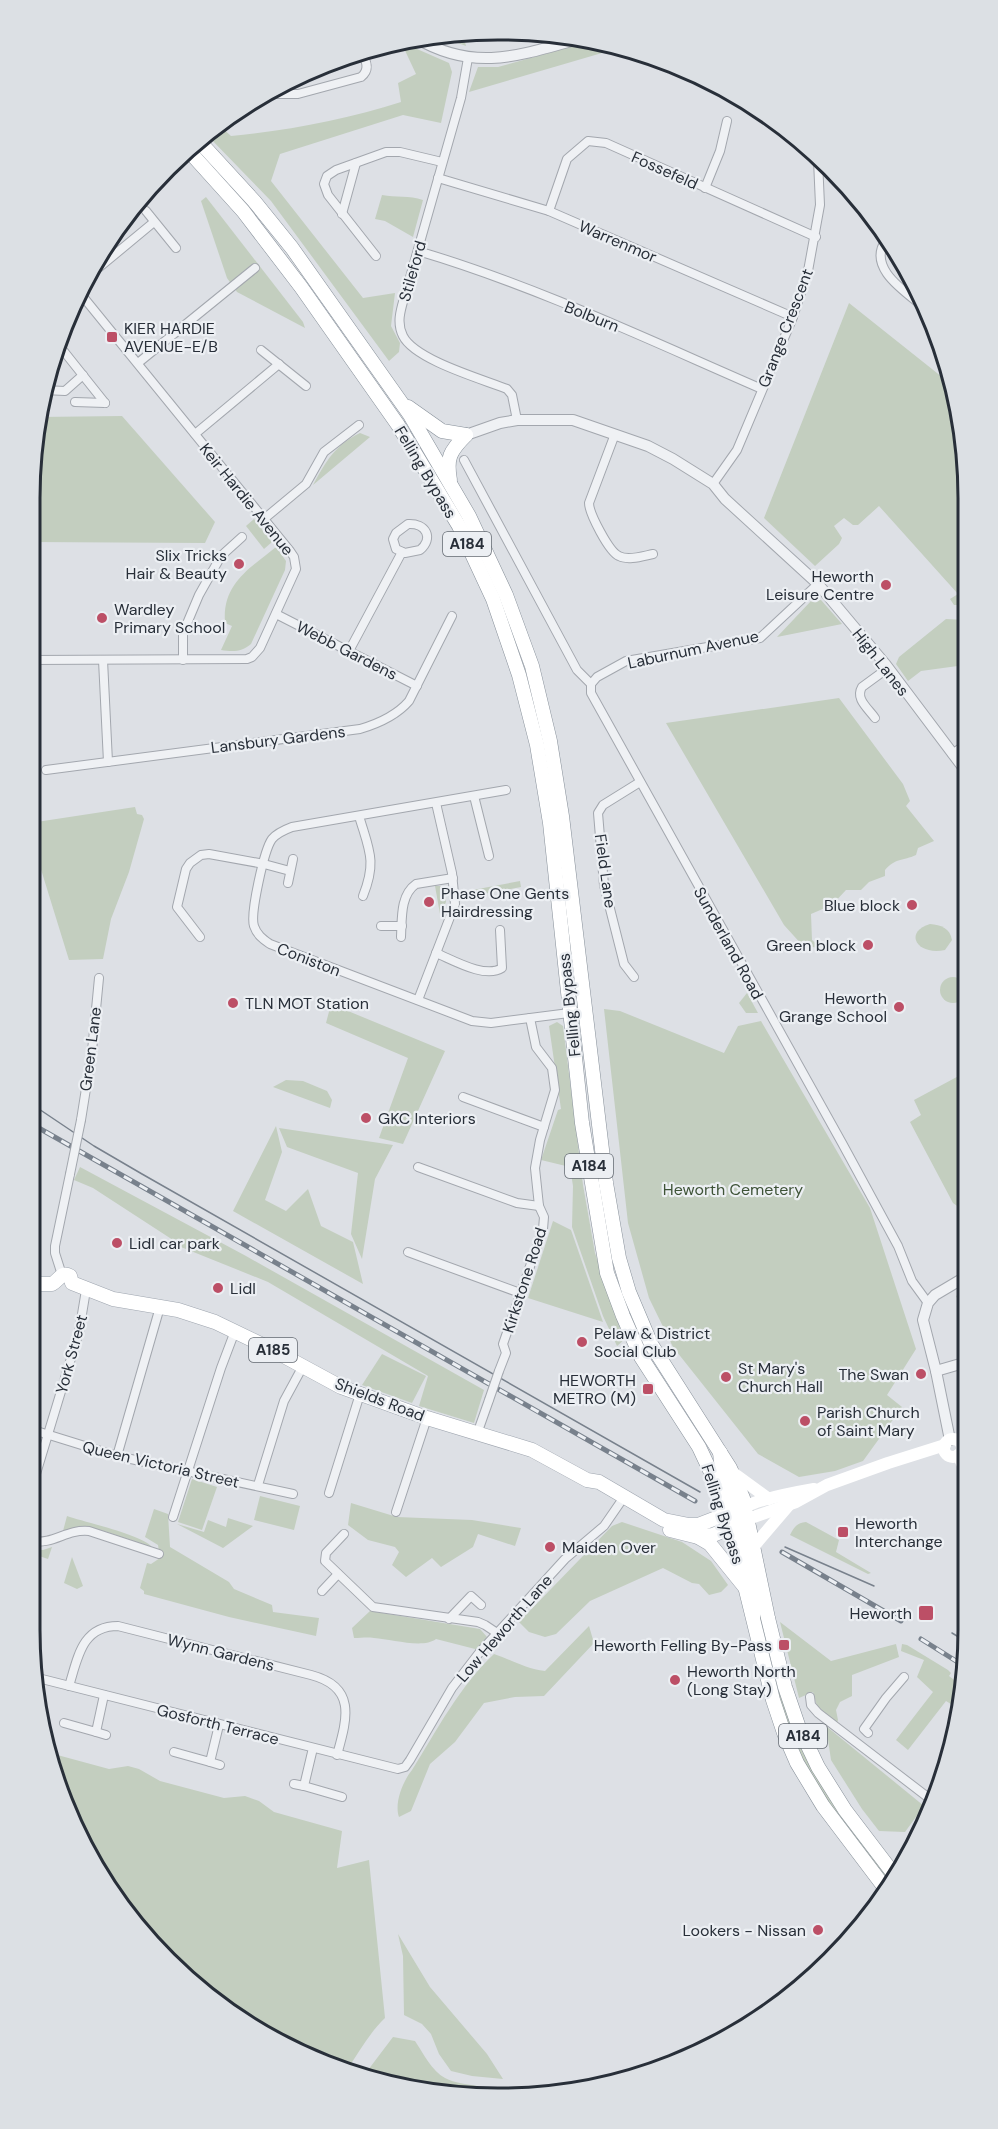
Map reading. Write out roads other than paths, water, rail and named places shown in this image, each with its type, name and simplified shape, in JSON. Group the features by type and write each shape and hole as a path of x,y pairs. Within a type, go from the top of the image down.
{"main road":[{"name":"Felling Bypass","path":"205,147 292,248 401,402 469,516 506,595 532,666 550,741 561,806 606,1184 619,1258 629,1292 651,1344 731,1470 744,1586 778,1717 797,1763 836,1824 881,1883"},
{"name":"Felling Bypass","path":"194,157 243,211 301,287 398,425 459,526 493,598 519,675 537,745 550,823 582,1123 608,1273 641,1357 706,1459 715,1481 754,1546 768,1618 798,1725 818,1767 840,1803 890,1869"},
{"path":"401,402 442,431 466,435"},
{"path":"451,484 448,466 451,452 466,435"},
{"path":"40,1285 48,1285 64,1279"},
{"name":"Shields Road","path":"64,1279 86,1290 120,1300 194,1315 235,1330 341,1387 427,1418 532,1450 587,1480 599,1482 622,1501"},
{"path":"680,1392 701,1410 723,1440 728,1450 731,1470 769,1499"},
{"path":"736,1517 789,1505 821,1488 897,1460 950,1448 958,1460"},
{"path":"720,1452 722,1470 756,1601 753,1619"},
{"path":"698,1537 713,1535 736,1517 769,1499 821,1488"},
{"name":"A185","path":"622,1501 664,1520 689,1526 736,1517"},
{"name":"A185","path":"622,1501 660,1526 698,1537 716,1550 744,1586"},
{"path":"754,1546 789,1505"}],"street":[{"path":"429,46 468,58 510,57 552,43"},
{"name":"Stileford","path":"468,58 461,98 399,316 403,336 411,347 428,358 507,389 512,395 517,420"},
{"path":"285,94 297,94 361,77 367,71 365,61"},
{"path":"705,188 720,151 727,121"},
{"name":"Fossefeld","path":"549,211 567,159 588,141 606,143 816,237"},
{"path":"375,256 328,195 324,184 327,176 336,170 386,152 400,152 442,162"},
{"path":"342,214 356,163"},
{"name":"Grange Crescent","path":"713,484 737,450 792,317 808,271 820,205 818,171"},
{"name":"Warrenmor","path":"438,178 549,211 792,317"},
{"path":"146,211 176,248"},
{"path":"108,260 154,222"},
{"path":"881,246 879,258 891,280 909,294"},
{"name":"Bolburn","path":"418,251 464,265 607,322 762,389"},
{"path":"138,363 255,268"},
{"name":"Keir Hardie Avenue","path":"40,660 240,660 252,657 260,648 295,574 296,563 290,551 86,300"},
{"path":"261,351 306,386"},
{"path":"65,353 105,403 75,402"},
{"path":"195,434 279,364"},
{"path":"54,390 65,391 82,375"},
{"name":"High Lanes","path":"466,435 500,423 517,420 573,420 648,446 713,484 725,499 818,584 888,668 958,761"},
{"path":"264,519 306,484 324,452 359,424"},
{"path":"615,434 589,503 589,511 618,556 628,558 652,554"},
{"name":"Sunderland Road","path":"464,460 577,670 591,684 591,693 842,1143 898,1246 912,1281 928,1303"},
{"path":"183,660 183,633 200,596 221,556 242,537"},
{"path":"349,651 402,552"},
{"name":"Laburnum Avenue","path":"591,684 597,677 626,661 760,638 818,584"},
{"name":"Webb Gardens","path":"276,614 417,686"},
{"name":"Lansbury Gardens","path":"46,770 360,729 372,725 398,711 409,701 452,616"},
{"path":"103,660 108,762"},
{"path":"875,717 860,699 860,691 862,687 888,668"},
{"path":"952,754 958,750"},
{"name":"Field Lane","path":"634,976 624,964 604,885 598,813 603,805 640,782"},
{"name":"Coniston","path":"506,790 284,830 271,841 264,864 253,916 256,932 280,948 482,1023 585,1011"},
{"path":"474,796 489,856"},
{"path":"418,1000 455,904 453,878 436,802"},
{"path":"359,816 372,861 369,882 363,896"},
{"path":"200,938 177,907 186,869 190,862 201,855 208,854 264,864 290,872"},
{"path":"288,883 293,859"},
{"path":"401,937 405,898 411,887 416,884 453,878"},
{"path":"381,926 402,926"},
{"path":"436,953 484,972 496,972 502,968 500,930"},
{"name":"Green Lane","path":"64,1279 55,1253 55,1246 81,1120 92,1051 99,978"},
{"name":"Kirkstone Road","path":"477,1434 506,1353 503,1344 543,1228 544,1216 539,1206 535,1168 555,1090 552,1068 536,1047 530,1018"},
{"path":"463,1097 544,1126"},
{"path":"418,1167 517,1203 539,1206"},
{"path":"408,1252 520,1293"},
{"path":"950,1448 936,1371 923,1320 928,1303 935,1295 958,1281"},
{"name":"York Street","path":"40,1459 79,1332 86,1290"},
{"path":"117,1456 160,1307"},
{"path":"173,1517 235,1330"},
{"path":"936,1371 958,1365"},
{"path":"258,1485 284,1401 303,1366"},
{"path":"329,1493 360,1394"},
{"path":"396,1512 427,1418"},
{"name":"Queen Victoria Street","path":"40,1433 117,1456 293,1494"},
{"name":"Low Heworth Lane","path":"398,1769 405,1767 410,1760 453,1688 479,1653 565,1559 604,1526 622,1501"},
{"path":"40,1542 47,1542 80,1530 89,1531 155,1555"},
{"path":"344,1534 324,1556 328,1564 373,1607 478,1622 497,1633"},
{"path":"322,1591 338,1574"},
{"path":"449,1619 471,1596 481,1605"},
{"name":"Wynn Gardens","path":"69,1686 80,1649 86,1640 102,1628 110,1626 118,1626 311,1674 331,1683 345,1700 346,1721 337,1755"},
{"path":"868,1733 864,1729 904,1677"},
{"name":"Gosforth Terrace","path":"43,1679 398,1769"},
{"path":"96,1732 104,1695"},
{"path":"810,1697 811,1705 818,1713 926,1796"},
{"path":"64,1723 106,1735"},
{"path":"210,1762 219,1725"},
{"path":"304,1786 313,1748"},
{"path":"174,1752 220,1765"},
{"path":"294,1784 342,1797"}],"tram line":[{"path":"40,1110 94,1146 142,1174 700,1492"},
{"path":"785,1547 874,1586"},
{"path":"952,1633 958,1636"}],"railway":[{"path":"40,1129 695,1501"},
{"path":"782,1552 901,1621"},
{"path":"921,1639 957,1662"}],"place":[{"name":"KIER HARDIE AVENUE-E/B","path":"112,337"},
{"name":"Slix Tricks Hair & Beauty","path":"239,564"},
{"name":"Heworth Leisure Centre","path":"886,585"},
{"name":"Wardley Primary School","path":"102,618"},
{"name":"Phase One Gents Hairdressing","path":"429,902"},
{"name":"Blue block","path":"912,905"},
{"name":"Green block","path":"868,945"},
{"name":"TLN MOT Station","path":"233,1003"},
{"name":"Heworth Grange School","path":"899,1007"},
{"name":"GKC Interiors","path":"366,1118"},
{"name":"Lidl car park","path":"117,1243"},
{"name":"Lidl","path":"218,1288"},
{"name":"Pelaw & District Social Club","path":"582,1342"},
{"name":"The Swan","path":"921,1374"},
{"name":"St Mary's Church Hall","path":"726,1377"},
{"name":"HEWORTH METRO (M)","path":"648,1389"},
{"name":"Parish Church of Saint Mary","path":"805,1421"},
{"name":"Heworth Interchange","path":"843,1532"},
{"name":"Maiden Over","path":"550,1547"},
{"name":"Heworth","path":"926,1613"},
{"name":"Heworth Felling By-Pass","path":"784,1645"},
{"name":"Heworth North (Long Stay)","path":"675,1680"},
{"name":"Lookers - Nissan","path":"818,1930"}],"park label":[{"name":"Heworth Cemetery","path":"733,1189"}]}
